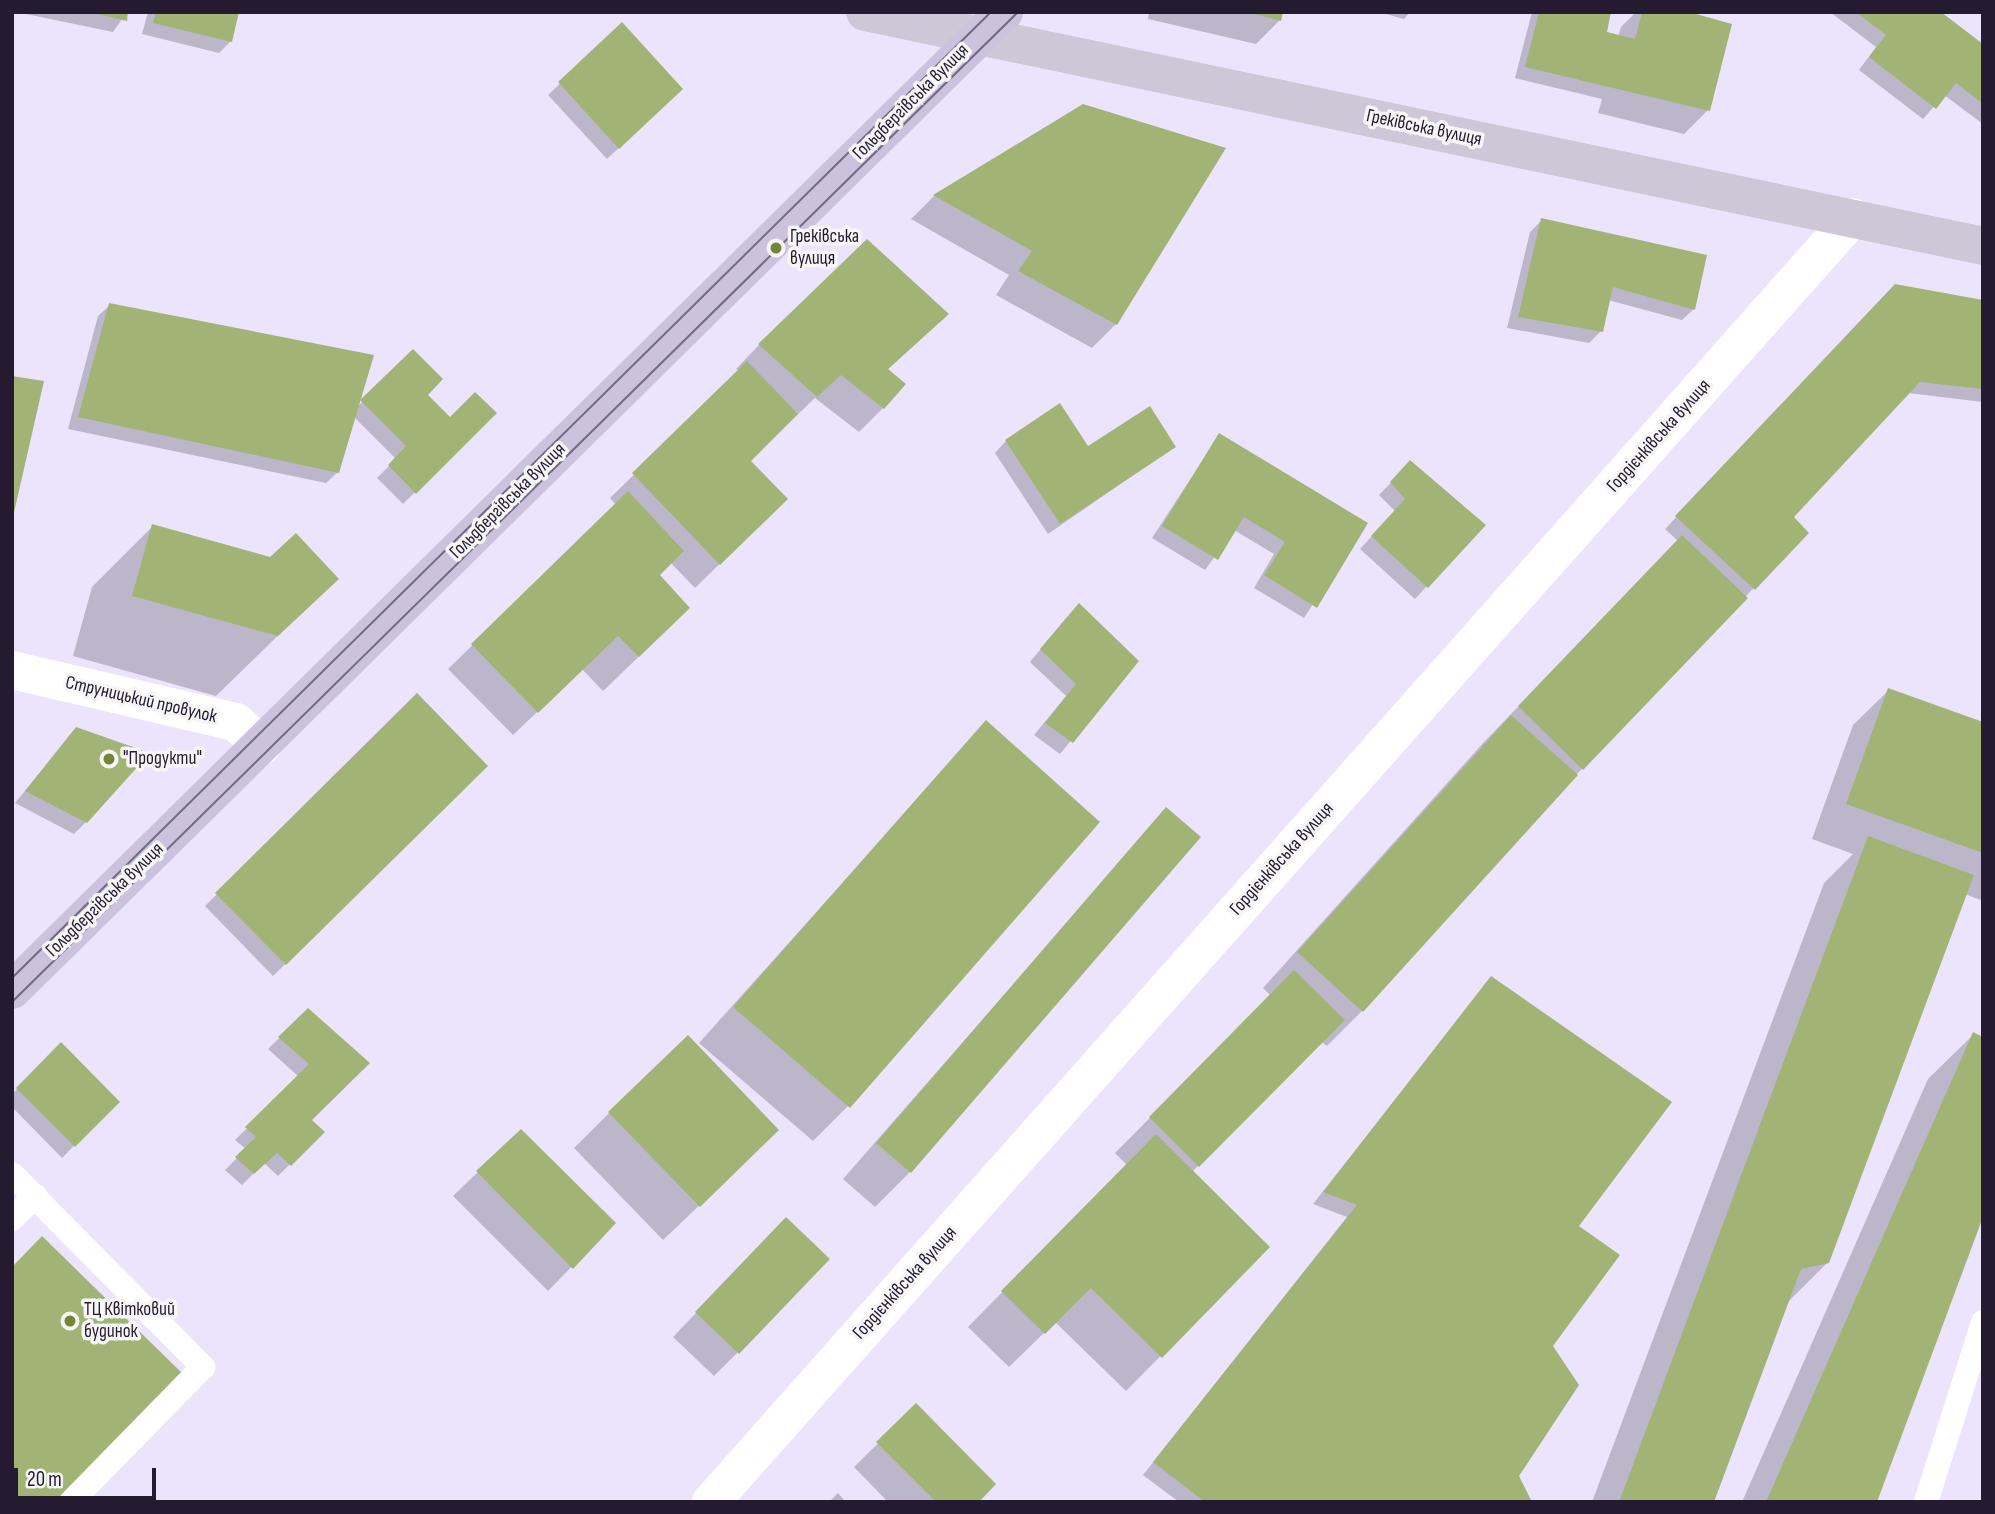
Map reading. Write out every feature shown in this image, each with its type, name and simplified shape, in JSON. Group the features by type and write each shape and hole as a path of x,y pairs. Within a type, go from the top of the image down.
{"main road":[{"name":"Гольдбергівська вулиця","path":"12,990 992,23"}],"street":[{"name":"Греківська вулиця","path":"866,12 992,23 1983,246"},
{"name":"Гордієнківська вулиця","path":"711,1502 1853,217"},
{"name":"Струницький провулок","path":"12,670 236,722 262,746"}],"lane":[{"path":"12,1174 203,1367 71,1502"},
{"path":"12,1219 35,1196"},
{"path":"1926,1502 1983,1322"}],"building":[{"path":"89,12 128,12 127,21"},
{"path":"156,12 239,12 232,42 153,23"},
{"path":"1248,12 1283,12 1281,21"},
{"path":"1539,12 1611,12 1607,32 1635,39 1642,12 1689,12 1732,24 1710,111 1525,67"},
{"path":"1856,12 1941,12 1983,44 1983,104 1956,83 1936,109 1869,57 1886,35"},
{"path":"622,22 683,89 619,149 558,82"},
{"path":"1083,104 1226,148 1117,325 1018,271 1032,251 933,195"},
{"path":"1541,218 1707,255 1695,310 1613,287 1603,332 1518,317"},
{"path":"867,239 949,314 888,369 906,384 884,409 841,375 817,397 758,344"},
{"path":"1895,284 1983,300 1983,389 1920,382 1794,517 1809,533 1755,590 1675,516"},
{"path":"109,303 374,355 339,473 78,417"},
{"path":"413,349 443,379 428,395 450,417 475,392 497,413 416,494 388,465 406,446 360,400"},
{"path":"747,361 798,414 751,461 788,499 720,565 632,473"},
{"path":"12,376 44,381 13,517 12,517"},
{"path":"1060,403 1088,446 1150,406 1176,447 1060,524 1005,440"},
{"path":"1219,433 1368,523 1317,608 1264,575 1285,542 1244,517 1218,560 1162,526"},
{"path":"1410,460 1486,525 1428,588 1371,536 1405,499 1390,482"},
{"path":"628,491 684,551 660,575 690,608 639,657 618,636 538,713 471,644"},
{"path":"152,524 270,557 296,533 339,579 278,636 132,596"},
{"path":"1682,535 1748,598 1583,770 1518,706"},
{"path":"1079,603 1139,661 1073,743 1045,723 1076,684 1040,649"},
{"path":"1888,688 1983,722 1983,853 1846,804"},
{"path":"417,693 488,766 286,965 215,893"},
{"path":"1511,715 1578,775 1363,1012 1297,952"},
{"path":"986,720 1100,822 850,1108 733,1007"},
{"path":"76,727 150,753 87,823 25,791"},
{"path":"1166,807 1201,837 911,1173 876,1143"},
{"path":"1868,836 1974,875 1829,1263 1801,1269 1714,1502 1619,1502"},
{"path":"1294,970 1345,1020 1199,1167 1149,1117"},
{"path":"1491,976 1672,1102 1579,1226 1620,1255 1553,1346 1579,1385 1519,1476 1532,1502 1205,1502 1153,1462 1357,1205 1323,1192"},
{"path":"308,1008 370,1063 312,1120 325,1132 291,1166 277,1153 254,1174 235,1157 256,1137 245,1127 309,1064 278,1037"},
{"path":"1973,1032 1983,1037 1983,1217 1877,1502 1766,1502"},
{"path":"688,1035 779,1130 700,1207 608,1112"},
{"path":"61,1042 120,1102 75,1147 16,1088"},
{"path":"521,1129 616,1223 573,1269 476,1171"},
{"path":"1156,1134 1270,1247 1162,1358 1091,1288 1045,1334 1001,1291"},
{"path":"786,1217 830,1259 739,1354 695,1312"},
{"name":"ТЦ Квітковий будинок","path":"42,1236 184,1375 60,1502 12,1502 12,1267"},
{"path":"916,1403 996,1484 979,1502 936,1502 876,1442"}],"tram line":[{"path":"12,978 991,12"},
{"path":"12,1002 1018,12"}],"place":[{"name":"Греківська вулиця","path":"776,248"},
{"name":"\"Продукти\"","path":"109,759"},
{"name":"ТЦ Квітковий будинок","path":"70,1321"}]}
